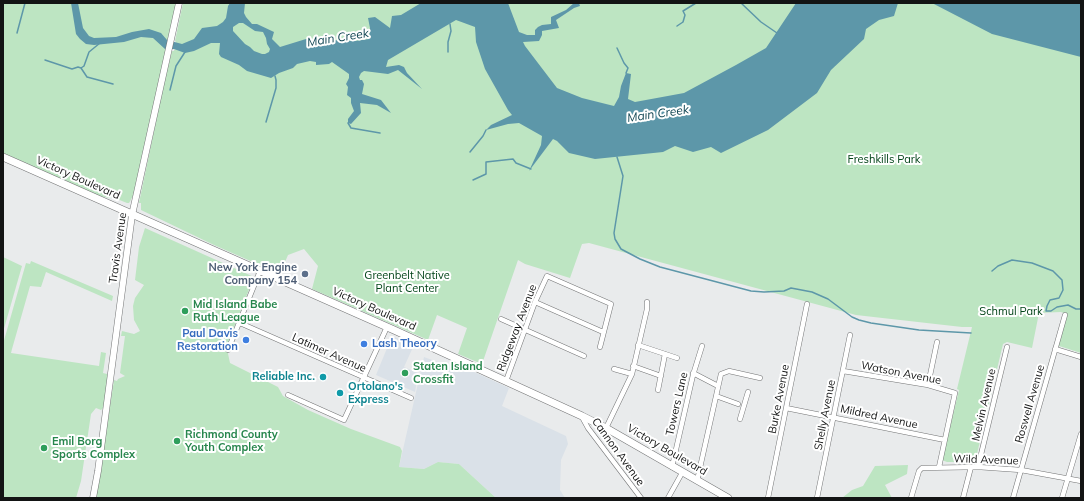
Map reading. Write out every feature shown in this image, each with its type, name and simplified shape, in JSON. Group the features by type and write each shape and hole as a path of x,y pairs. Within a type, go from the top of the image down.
{"main road":[{"name":"Victory Boulevard","path":"3,157 387,327 582,416 606,428 728,498"}],"street":[{"name":"Travis Avenue","path":"93,498 98,471 132,215 179,3"},
{"path":"228,350 260,271"},
{"name":"Ridgeway Avenue","path":"506,381 535,302 547,276 611,304 600,347"},
{"path":"535,302 603,332"},
{"path":"606,428 632,374 647,309 647,302"},
{"name":"Burke Avenue","path":"768,498 807,304"},
{"name":"Roswell Avenue","path":"1013,498 1064,315"},
{"path":"501,319 584,356"},
{"name":"Latimer Avenue","path":"240,323 410,398"},
{"path":"288,395 344,420 387,327"},
{"name":"Shelly Avenue","path":"818,498 850,335"},
{"path":"928,386 937,342"},
{"path":"638,345 678,358"},
{"name":"Towers Lane","path":"672,467 694,372 702,346"},
{"name":"Melvin Avenue","path":"978,466 1007,347"},
{"path":"1055,349 1081,357"},
{"path":"658,390 665,354"},
{"path":"633,366 661,376"},
{"path":"614,369 632,374"},
{"path":"697,481 720,377 723,372 726,371 760,378"},
{"name":"Watson Avenue","path":"843,371 928,386 955,393 945,440"},
{"path":"694,372 718,386"},
{"path":"740,419 748,392"},
{"path":"716,396 738,404 739,407 743,409"},
{"path":"738,404 740,401 745,402"},
{"name":"Mildred Avenue","path":"786,408 945,440"},
{"name":"Cannon Avenue","path":"582,416 594,436 641,498"},
{"path":"1062,498 1081,434"},
{"path":"939,467 945,440"},
{"name":"Wild Avenue","path":"911,498 920,469 939,467 978,466 1021,470 1081,481"},
{"path":"963,498 971,467"},
{"path":"668,498 682,472"}],"shaded area":[{"path":"392,336 414,345 404,367 418,373 415,392 376,375"},
{"path":"424,357 459,370 461,366 509,388 502,406 566,436 568,444 561,460 560,490 565,498 496,498 459,464 438,462 424,469 399,467"}],"green space":[{"path":"3,3 176,3 152,116 133,196 129,203 112,197 99,196 3,153"},
{"name":"Freshkills Park","path":"183,3 1081,3 1081,353 1059,346 1058,342 1066,314 1061,312 1039,313 1032,348 1007,342 1003,344 976,458 970,462 947,462 942,460 972,327 856,315 589,243 582,244 570,278 525,264 518,260 482,364 458,354 467,328 437,315 428,340 312,289 318,266 304,249 288,255 280,274 214,245 141,210 141,203 139,203 165,78 176,42"},
{"path":"145,228 254,277 227,345 230,363 278,387 283,396 308,410 351,429 400,447 402,451 399,467 424,469 438,462 459,464 496,498 96,498 114,380 117,381 125,376 120,373 125,336 121,336 122,331 134,334 140,331 134,320 133,306 135,298 144,285 135,280 139,247"},
{"path":"3,257 22,266 3,332"},
{"name":"Emil Borg Sports Complex","path":"31,261 113,296 112,301 46,272 41,287 30,286 11,353 99,366 101,352 106,353 103,373 107,374 108,378 104,407 101,410 96,408 91,414 81,481 76,498 3,498 3,344 26,263 30,264"},
{"path":"908,465 907,474 885,485 892,498 842,498 852,490 863,486 875,466"}],"water":[{"name":"Main Creek","path":"71,3 78,3 83,28 89,36 94,38 116,37 149,29 161,33 167,40 182,44 194,39 202,28 217,26 223,22 226,18 230,3 245,3 244,13 246,17 252,24 257,24 274,32 272,39 280,47 306,39 355,41 369,39 370,28 368,18 375,17 390,28 392,16 401,15 421,3 508,3 519,32 527,35 535,35 535,30 538,27 551,24 551,17 566,10 574,3 579,3 580,6 574,8 556,20 559,28 542,31 539,41 523,42 557,88 582,98 614,106 619,97 626,73 631,74 628,99 635,102 684,93 736,65 766,48 796,3 898,3 894,16 879,20 866,29 864,39 831,70 817,93 768,130 721,153 711,147 693,152 675,146 663,152 595,159 569,153 553,139 529,171 541,145 542,136 519,123 508,124 486,130 491,125 512,115 485,69 476,42 475,27 456,20 388,60 386,67 399,65 404,67 407,73 422,89 398,70 388,74 364,71 361,73 359,77 364,84 362,94 381,100 391,113 377,105 360,103 361,113 351,124 348,123 348,119 354,111 351,98 347,95 348,87 346,84 349,74 332,62 329,64 316,65 316,62 310,61 297,64 293,68 279,73 271,78 247,71 239,65 221,57 219,54 220,43 211,43 194,51 185,53 174,49 165,49 153,38 141,37 124,42 94,45 86,44 76,34","holes":["239,23 243,23 255,31 263,32 270,49 269,52 262,54 254,51 233,31 233,27"]},
{"path":"932,3 1081,3 1081,57 992,34"}],"waterway":[{"path":"17,33 25,3"},
{"path":"677,26 683,22 685,15 683,11 696,3"},
{"path":"741,3 761,22 777,33"},
{"path":"448,52 448,42 451,31 450,24"},
{"path":"45,60 72,69 78,67 81,68 84,66 89,52 100,43"},
{"path":"617,48 628,68 626,73"},
{"path":"170,90 176,66 185,52"},
{"path":"81,68 87,77 113,84"},
{"path":"266,122 276,88 275,76"},
{"path":"348,123 351,128 380,133"},
{"path":"470,152 486,130"},
{"path":"617,157 623,176 614,233 615,239 621,249 640,259 660,267 751,291 784,291 791,288 812,292 828,299 852,317 871,323 919,330 971,333"},
{"path":"473,180 486,174 486,162 513,159 516,163 531,169"},
{"path":"992,271 998,266 1012,260 1032,263 1053,271 1062,280 1063,290 1059,298 1050,300 1046,311 1051,311 1057,307 1068,305 1076,309 1081,309"}],"place":[{"name":"New York Engine Company 154","path":"305,274"},
{"name":"Mid Island Babe Ruth League","path":"185,311"},
{"name":"Paul Davis Restoration","path":"246,340"},
{"name":"Lash Theory","path":"364,344"},
{"name":"Staten Island Crossfit","path":"405,373"},
{"name":"Reliable Inc.","path":"323,377"},
{"name":"Ortolano's Express","path":"340,393"},
{"name":"Richmond County Youth Complex","path":"177,441"},
{"name":"Emil Borg Sports Complex","path":"44,448"}],"park label":[{"name":"Greenbelt Native Plant Center","path":"407,282"},
{"name":"Schmul Park","path":"1011,312"}]}
